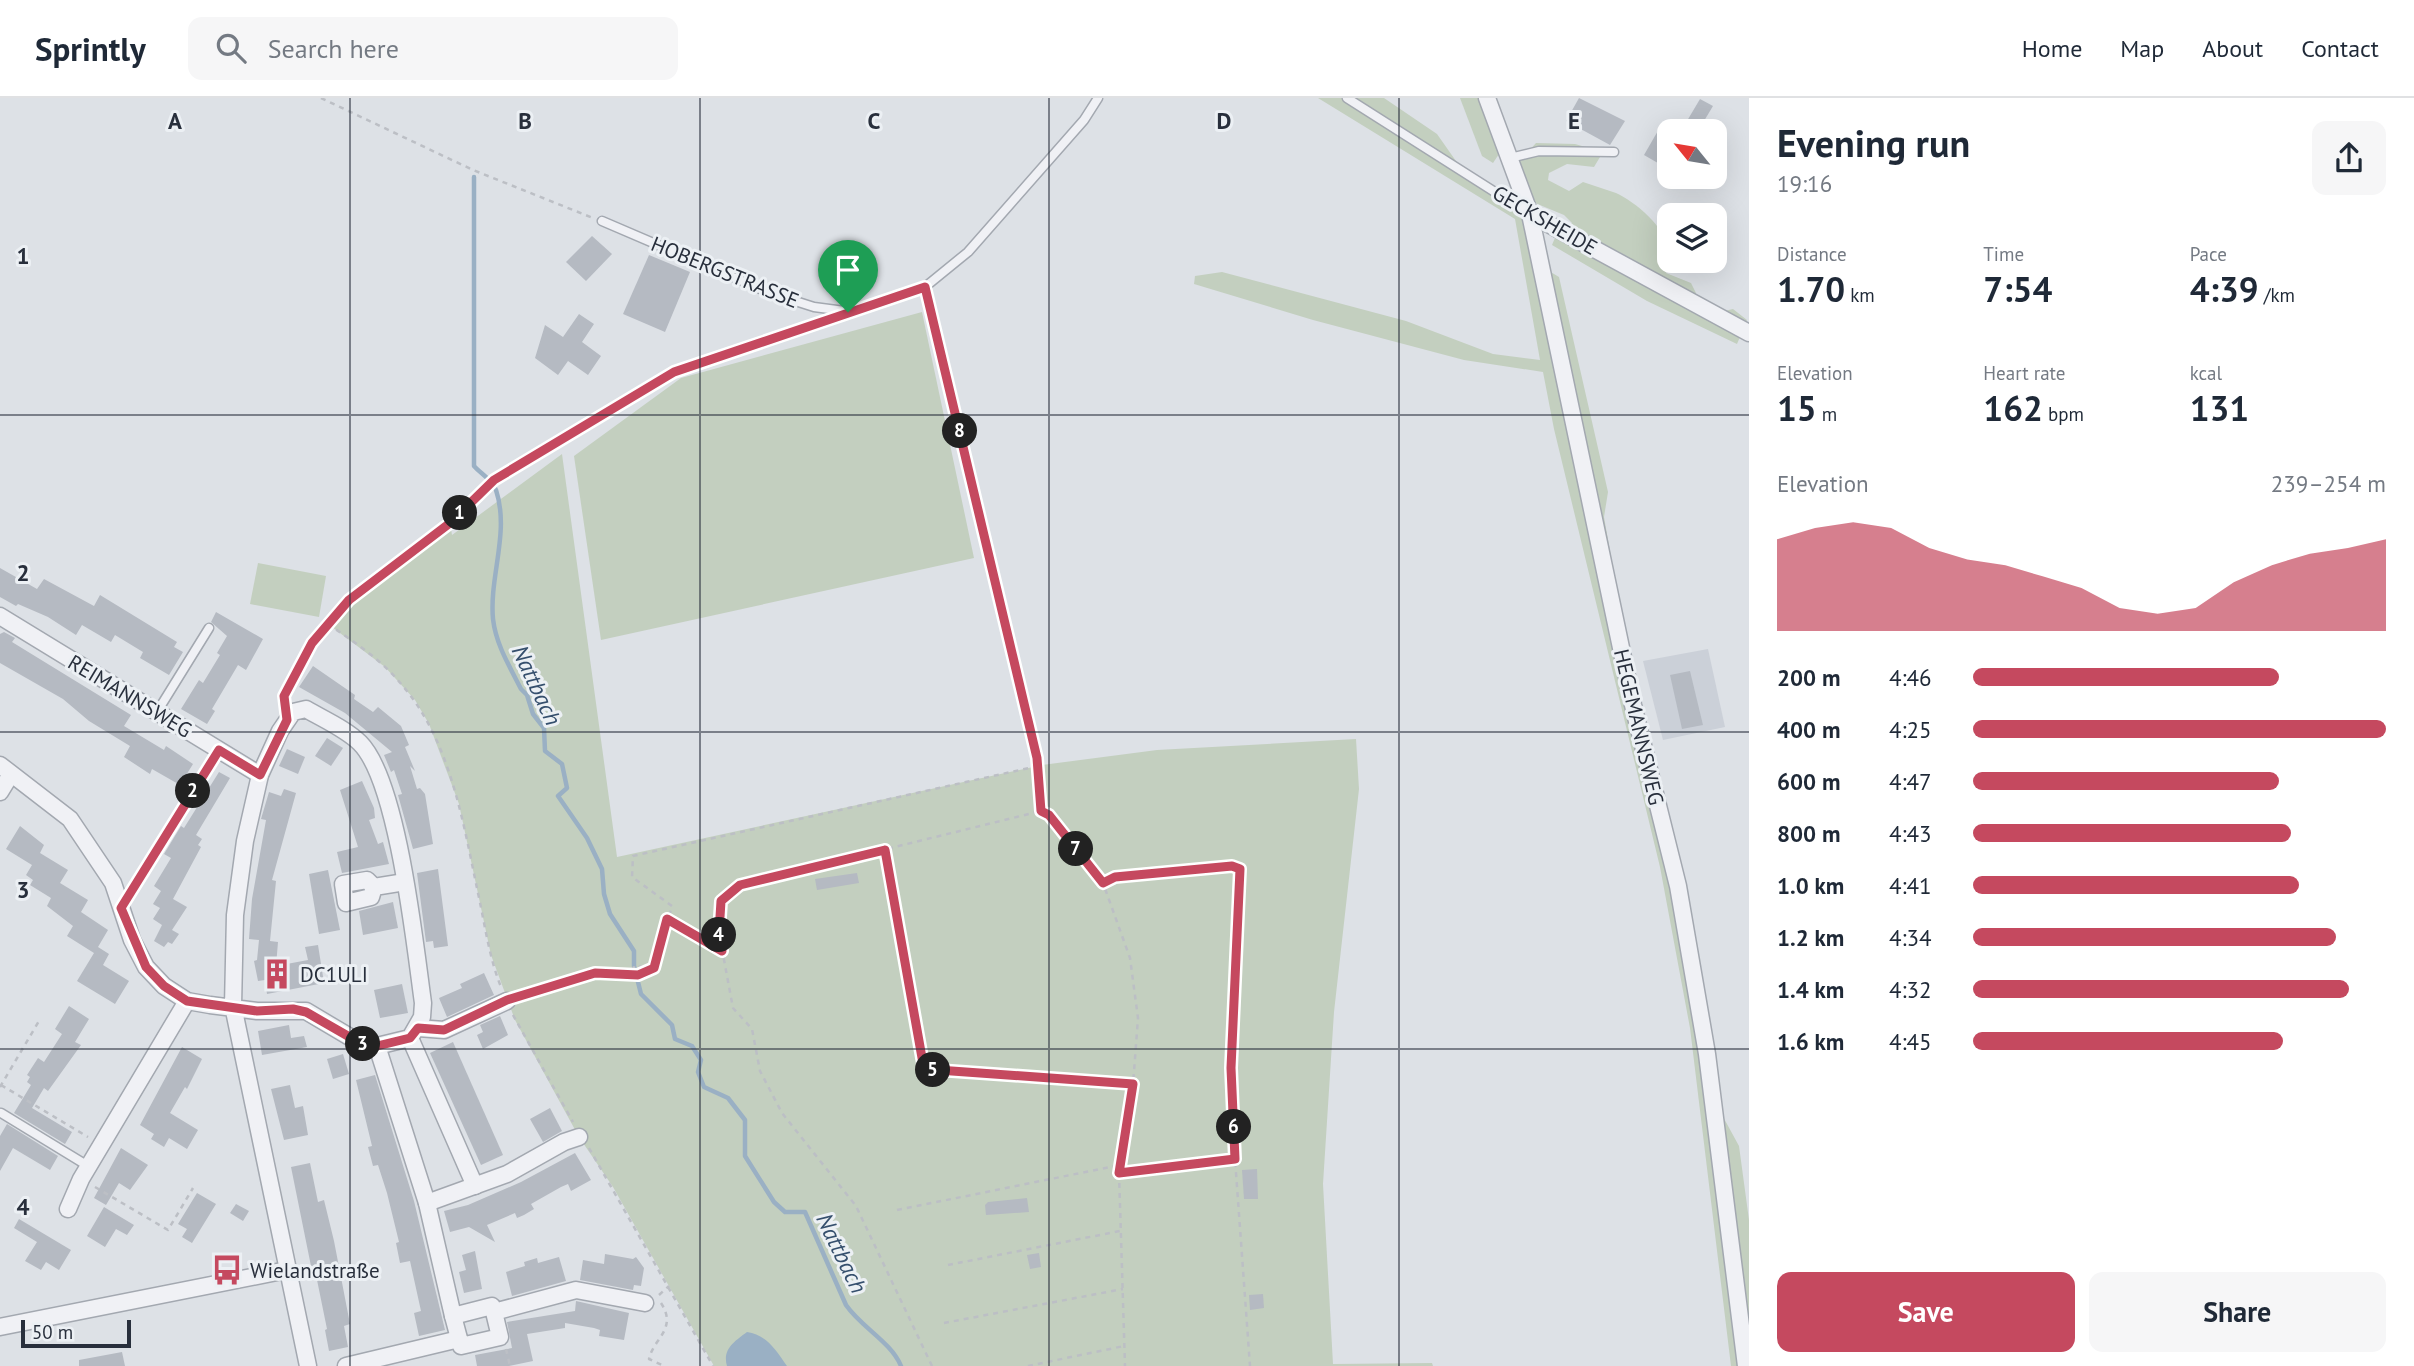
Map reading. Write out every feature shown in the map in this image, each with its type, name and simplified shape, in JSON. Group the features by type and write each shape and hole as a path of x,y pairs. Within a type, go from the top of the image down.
{"street":[{"name":"HEGEMANNSWEG","path":"1487,98 1530,214 1624,664 1678,886 1695,969 1746,1366"},
{"name":"GECKSHEIDE","path":"1530,214 1749,333"},
{"name":"REIMANNSWEG","path":"0,617 260,775"},
{"path":"308,1366 233,1006 235,915 245,841 260,775 293,712 306,709 361,744 376,770 387,798 405,882 423,1003 414,1033 475,1186"},
{"path":"0,792 6,770 70,819 113,883 146,967 164,986 187,1001 257,1011 293,1009 306,1012 360,1043 377,1046 414,1033 444,1030 507,1000"},
{"path":"374,887 405,882"},
{"path":"68,1209 101,1145 187,1001"},
{"path":"377,1046 427,1203 453,1316 461,1346 500,1337 492,1306 453,1316"},
{"path":"427,1203 507,1174 564,1142 579,1138"},
{"path":"0,1327 287,1270"},
{"path":"494,1312 576,1290 651,1300"},
{"path":"346,1366 459,1339"}],"lane":[{"name":"HOBERGSTRASSE","path":"602,221 770,293 814,307 848,312 887,302 925,287 968,251 1084,120 1098,98"},
{"name":"GECKSHEIDE","path":"1347,98 1530,214"},
{"path":"1510,158 1539,151 1614,152"},
{"path":"157,712 209,628"},
{"path":"121,908 219,750"},
{"path":"1,1113 85,1173"}],"path":[{"path":"321,98 473,170 602,221"},
{"path":"925,287 1038,766 1041,811"},
{"path":"287,720 284,696 312,643 328,624 349,600 450,523 494,480 674,372 848,312"},
{"path":"328,624 385,667 415,701 429,724 459,804 491,955 507,1000 579,1138 606,1176 713,1366"},
{"path":"654,968 672,906 632,877 633,856 1038,766"},
{"path":"932,1366 856,1206 782,1113 760,1071 752,1029 733,1008 719,933 721,901 740,885 1041,811 1049,815 1103,883 1129,958 1138,1018 1133,1084 1119,1173 1125,1366"},
{"path":"885,850 924,1069 1133,1084"},
{"path":"1103,883 1115,877 1232,866 1240,869 1231,1068 1250,1366"},
{"path":"654,968 667,919 722,951"},
{"path":"633,975 634,966 654,968"},
{"path":"507,1000 595,973 633,975 654,968"},
{"path":"39,1021 1,1086 101,1145"},
{"path":"1119,1173 1235,1159"},
{"path":"897,1210 1120,1165"},
{"path":"85,1173 168,1230 193,1188"},
{"path":"948,1265 1121,1231"},
{"path":"944,1323 1122,1289"},
{"path":"651,1300 665,1309 666,1326 649,1359 664,1366"},
{"path":"1028,1366 1125,1346"}],"shaded area":[{"path":"1708,649 1725,727 1663,740 1643,661"}],"green space":[{"path":"1318,98 1384,98 1437,134 1470,181 1525,216 1534,262 1559,277 1608,492 1604,517 1616,585 1608,606 1721,1113 1739,1146 1749,1220 1749,1366 1731,1366 1690,1028 1660,867 1554,429 1543,372 1464,360 1313,320 1194,284 1195,276 1222,272 1406,321 1493,354 1540,360 1515,219"},
{"path":"1460,98 1482,98 1503,148 1493,163 1482,156"},
{"path":"1536,143 1575,144 1603,152 1594,167 1567,164 1549,173 1548,180 1569,191 1583,182 1625,198 1645,213 1657,226 1657,273 1666,273 1691,283 1696,293 1691,306 1707,315 1733,309 1747,320 1737,344 1647,301 1552,245 1557,233 1572,223 1564,215 1535,203 1518,163"},
{"path":"922,312 974,558 601,640 574,456 681,378"},
{"path":"562,454 617,857 1042,765 1157,750 1356,739 1359,789 1334,1012 1323,1184 1333,1364 1432,1363 1433,1366 714,1366 613,1187 579,1137 515,1020 491,955 459,804 429,724 415,700 385,667 328,624 349,600 450,523 452,535"},
{"path":"258,563 326,576 319,617 250,604"}],"water":[{"path":"747,1332 766,1340 787,1366 727,1366 728,1350"}],"building":[{"path":"1579,98 1625,121 1610,145 1566,121"},
{"path":"1700,99 1713,106 1705,119 1688,119"},
{"path":"1657,132 1657,162 1644,155"},
{"path":"592,236 612,254 586,281 566,262"},
{"path":"649,255 690,272 665,332 623,314"},
{"path":"579,314 594,324 582,342 601,356 588,375 568,361 558,375 535,358 545,325 563,337"},
{"path":"0,568 37,589 44,579 94,606 100,595 177,642 174,647 183,652 169,675 140,658 143,652 115,635 111,642 82,625 76,635 48,617 18,604 16,606 0,597"},
{"path":"216,612 263,639 246,670 238,665 212,709 215,711 207,724 181,709 199,680 203,683 220,655 217,653 227,636 211,622"},
{"path":"4,632 15,638 12,642 131,715 124,726 164,750 166,746 193,764 180,785 152,769 150,774 124,757 130,746 89,721 63,699 0,663 0,634"},
{"path":"313,666 355,695 354,699 373,712 378,707 401,726 409,745 405,747 415,771 410,766 417,789 420,788 425,794 433,844 413,849 398,795 402,794 394,770 391,772 384,755 392,752 345,713 299,687"},
{"path":"1690,671 1703,725 1682,729 1670,675"},
{"path":"327,738 343,748 331,766 315,756"},
{"path":"287,749 305,757 298,774 279,766"},
{"path":"219,772 230,778 196,835 202,839 198,845 201,847 173,899 187,907 172,930 179,934 172,944 168,942 164,947 154,941 162,925 153,919 160,908 153,904 161,891 154,886 171,858 164,854 181,826 184,828"},
{"path":"362,781 374,808 375,818 369,820 378,844 383,842 389,864 342,873 337,852 358,847 340,790"},
{"path":"284,789 296,793 272,880 276,881 270,941 278,942 276,966 308,960 305,947 318,945 324,983 267,994 265,980 258,981 254,961 257,960 259,940 249,939 252,899 266,820 261,819 269,792 281,796"},
{"path":"20,826 44,845 40,853 68,870 60,883 88,900 81,912 108,930 98,947 109,954 103,965 129,981 115,1004 77,981 94,953 67,936 73,926 47,906 51,898 30,885 33,880 26,875 32,865 6,849"},
{"path":"438,869 448,946 434,948 433,941 426,942 417,873"},
{"path":"328,870 340,930 319,934 309,874"},
{"path":"857,873 859,883 817,890 815,879"},
{"path":"393,902 398,928 363,935 359,911"},
{"path":"484,973 494,995 447,1017 439,998 462,988 460,984"},
{"path":"402,984 408,1013 380,1018 374,990"},
{"path":"69,1006 89,1019 75,1042 81,1045 48,1091 44,1088 32,1108 72,1132 65,1144 14,1113 31,1085 27,1082 30,1077 27,1075 38,1058 44,1062 62,1034 55,1029"},
{"path":"500,1016 508,1035 483,1049 477,1035 483,1032 480,1025"},
{"path":"289,1025 291,1038 304,1036 307,1047 262,1055 258,1031"},
{"path":"453,1042 503,1155 481,1165 430,1053"},
{"path":"182,1047 202,1059 187,1089 185,1087 170,1113 198,1130 187,1149 169,1138 164,1147 151,1139 154,1134 140,1125"},
{"path":"343,1054 349,1074 333,1079 327,1059"},
{"path":"375,1075 414,1201 445,1330 419,1336 414,1313 421,1311 410,1261 400,1263 396,1243 399,1242 387,1193 378,1165 373,1166 368,1147 372,1146 356,1080"},
{"path":"290,1085 295,1108 303,1106 308,1135 284,1140 271,1089"},
{"path":"550,1108 562,1131 543,1142 530,1119"},
{"path":"7,1124 58,1156 50,1170 13,1148 0,1171 0,1136"},
{"path":"121,1148 148,1165 130,1190 119,1183 106,1205 94,1198"},
{"path":"575,1153 591,1180 571,1191 568,1184 561,1187 531,1204 534,1209 524,1215 517,1218 515,1213 487,1225 495,1242 469,1227 450,1232 444,1211 468,1205 521,1182"},
{"path":"310,1163 318,1202 324,1200 350,1324 344,1326 348,1347 329,1351 316,1275 313,1276 291,1167"},
{"path":"1257,1169 1258,1199 1244,1199 1242,1170"},
{"path":"197,1193 216,1204 192,1243 182,1237 187,1229 178,1224"},
{"path":"1027,1198 1029,1212 986,1215 985,1205 988,1202"},
{"path":"236,1204 249,1211 243,1221 230,1213"},
{"path":"104,1207 134,1225 127,1235 116,1229 105,1247 87,1236"},
{"path":"19,1219 71,1250 59,1270 46,1262 41,1270 25,1261 37,1242 14,1228"},
{"path":"475,1251 482,1289 464,1293 459,1272 466,1270 462,1255"},
{"path":"1039,1253 1041,1267 1030,1269 1027,1255"},
{"path":"605,1254 633,1259 636,1257 644,1268 641,1286 634,1285 633,1290 580,1280 583,1260 604,1264"},
{"path":"559,1257 566,1281 512,1296 506,1272 525,1266 524,1262 537,1258 538,1263"},
{"path":"1263,1294 1264,1308 1250,1310 1249,1295"},
{"path":"576,1301 629,1313 624,1340 599,1336 600,1330 594,1328 565,1323 565,1328 527,1334 533,1361 509,1366 477,1366 475,1355 512,1348 507,1322 575,1311"},
{"path":"122,1352 125,1366 79,1366 79,1360"}],"waterway":[{"name":"Nattbach","path":"474,177 474,466 494,486 500,506 500,538 493,603 493,619 500,647 521,689 527,695 533,714 544,728 545,751 562,764 567,788 558,796 587,838 602,869 604,894 610,914 634,951 634,966 641,994 672,1025 675,1039 692,1046 701,1060 698,1072 704,1087 728,1098 745,1120 745,1156 774,1202 785,1212 805,1212 846,1305 890,1349 901,1366"}],"place":[{"name":"DC1ULI","path":"277,974"},
{"name":"Wielandstraße","path":"227,1270"}],"route":[{"path":"925,287 1037,758 1041,811 1049,815 1103,883 1115,877 1232,866 1240,869 1231,1068 1235,1159 1119,1173 1133,1084 924,1069 885,850 740,885 721,901 719,933 722,951 712,947 704,938 667,919 654,968 638,975 595,973 518,999 507,1000 444,1030 418,1028 410,1038 377,1046 347,1037 306,1012 293,1009 257,1011 187,1001 164,986 146,967 132,940 121,908 219,750 260,775 287,720 284,696 312,643 349,600 450,523 494,480 674,372 848,312 887,302 925,287"}]}
